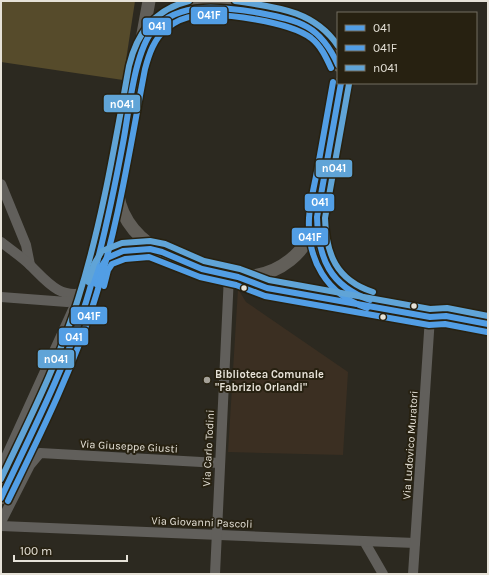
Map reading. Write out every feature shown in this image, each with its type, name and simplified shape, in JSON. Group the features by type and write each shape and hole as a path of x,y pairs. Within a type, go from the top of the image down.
{"main road":[{"path":"63,366 84,296 119,166 149,1"},
{"path":"226,1 247,10"},
{"path":"139,54 150,33 159,23 178,11 200,7 247,10 303,23 316,31 326,42 337,63"},
{"path":"234,276 251,277 266,274 278,269 289,262 306,242 313,230 317,217 341,84"},
{"path":"119,166 118,197 127,221 142,239 162,252 202,269 234,276 267,288 430,317 446,316"},
{"path":"317,217 317,235 322,258 334,278 346,289 364,299 432,311 446,316 488,324"},
{"path":"1,498 63,366 71,354 81,332 104,262 114,254 123,251 143,249 162,252"}],"street":[{"path":"1,184 23,237 30,265"},
{"path":"1,242 30,265 58,291 84,296"},
{"name":"Via Carlo Todini","path":"215,574 219,462 234,276"},
{"path":"1,297 84,296"},
{"path":"1,468 5,452 84,296"},
{"name":"Via Ludovico Muratori","path":"413,574 430,317"},
{"name":"Via Giuseppe Giusti","path":"1,522 26,470 38,454 219,462"},
{"name":"Via Giovanni Pascoli","path":"1,526 415,543"},
{"path":"364,541 383,574"}],"shaded area":[{"path":"1,1 135,1 123,80 1,62"},
{"path":"238,289 246,302 348,372 343,455 228,452"}],"transit line":[{"name":"n041","path":"1,479 53,368 87,270 101,212 132,54 143,33 157,16 166,10 189,1"},
{"name":"n041","path":"235,1 279,8 292,12 317,25 328,34 337,45"},
{"name":"041","path":"1,498 68,352 86,302 111,203 133,84 141,53 153,30 164,20 189,10 218,8 260,13 298,22 307,27 324,41 337,63"},
{"name":"041F","path":"8,501 65,380 93,305 110,247 129,158 145,69 150,52 158,37 166,29 180,20 208,15 239,17 273,23 301,32 315,41 331,68"},
{"name":"041F","path":"333,82 310,205 309,233 311,248 322,274 330,284 340,294 367,308"},
{"name":"041","path":"341,84 317,217 318,232 320,245 329,269 345,287 370,300"},
{"name":"n041","path":"349,84 325,218 326,231 331,254 342,273 360,287 373,292"},
{"name":"n041","path":"88,282 94,264 102,251 122,243 150,241 165,244 204,261 240,269 269,280 430,309 447,308 488,316"},
{"name":"041","path":"96,284 101,267 107,258 123,251 150,249 162,252 202,269 238,277 267,288 430,317 446,316 488,324"},
{"name":"041F","path":"104,286 108,270 112,264 125,259 149,257 200,277 236,285 265,296 429,325 445,324 487,332"}],"place":[{"name":"Biblioteca Comunale \"Fabrizio Orlandi\"","path":"207,380"}]}
